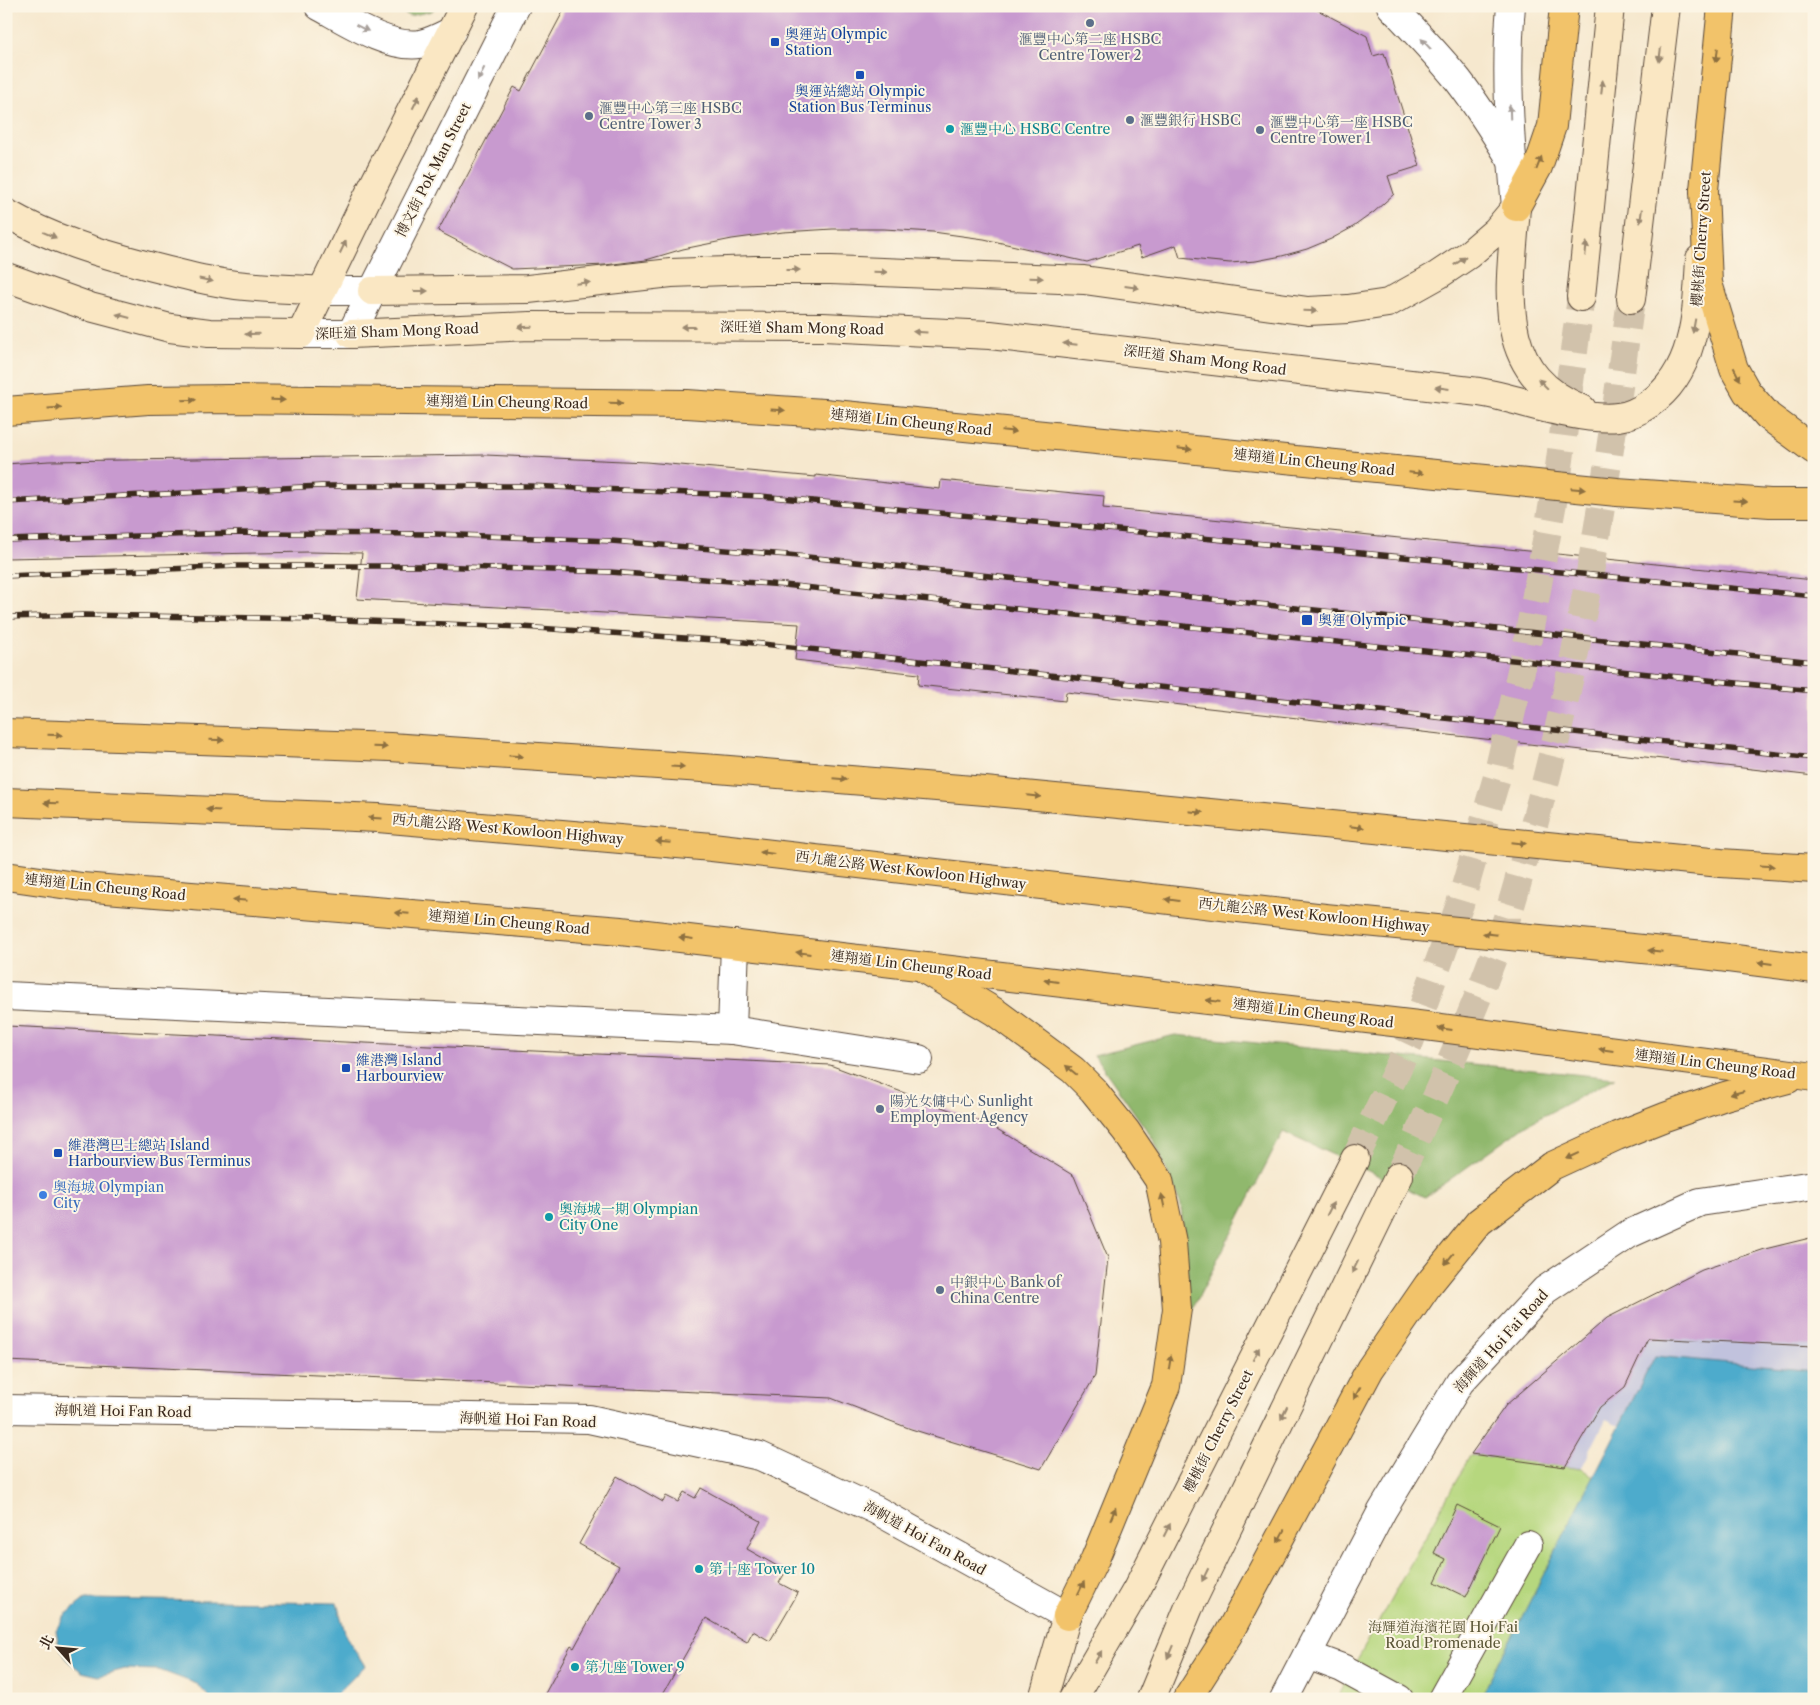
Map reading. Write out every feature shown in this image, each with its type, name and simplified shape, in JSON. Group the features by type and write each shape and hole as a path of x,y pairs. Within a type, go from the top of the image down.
{"main road":[{"path":"301,334 464,6"},
{"path":"372,291 528,289 672,273 831,270 1084,280 1308,311 1348,309 1388,303 1425,283 1468,255 1496,231 1516,207 1538,167 1552,126 1564,6"},
{"path":"1581,297 1610,6"},
{"path":"1631,300 1666,6"},
{"name":"櫻桃街 Cherry Street","path":"1600,416 1618,417 1638,412 1662,396 1678,374 1690,345 1697,310 1704,190 1722,6"},
{"path":"1704,190 1708,283 1734,369 1747,392 1768,416 1814,450"},
{"path":"1516,207 1511,298 1512,321 1519,351 1531,372 1550,391 1572,405 1600,416"},
{"path":"6,214 66,242 180,274 216,282 256,287 322,291"},
{"name":"深旺道 Sham Mong Road","path":"6,277 90,307 170,328 209,333 301,334"},
{"name":"深旺道 Sham Mong Road","path":"351,334 530,326 823,327 990,335 1479,392 1570,414 1600,416"},
{"name":"連翔道 Lin Cheung Road","path":"6,411 148,400 229,399 687,404 824,413 1617,492 1770,503 1814,503"},
{"path":"6,733 370,747 717,769 985,791 1711,862 1814,869"},
{"name":"西九龍公路 West Kowloon Highway","path":"6,802 378,818 712,847 1325,918 1704,955 1814,969"},
{"name":"連翔道 Lin Cheung Road","path":"6,876 82,887 621,931 1418,1025 1807,1076"},
{"path":"6,895 82,887"},
{"path":"921,967 995,1012 1073,1070 1093,1090 1126,1131 1159,1180 1172,1242 1177,1309 1166,1386 1094,1559 1066,1616 1043,1699"},
{"path":"1187,1699 1228,1635 1370,1369 1428,1285 1479,1222 1552,1166 1617,1136 1725,1096 1807,1076"},
{"name":"櫻桃街 Cherry Street","path":"1073,1699 1137,1589 1355,1159"},
{"path":"1151,1699 1189,1607 1399,1176"}],"street":[{"path":"318,6 396,43 418,44 436,39 452,31"},
{"name":"博文街 Pok Man Street","path":"351,334 516,6"},
{"path":"1390,6 1458,80 1488,121 1512,161"},
{"path":"1511,6 1509,48 1512,161 1516,207"},
{"path":"322,291 372,291"},
{"name":"深旺道 Sham Mong Road","path":"301,334 351,334"},
{"path":"732,1030 735,944"},
{"path":"6,996 732,1030 919,1059"},
{"name":"海輝道 Hoi Fai Road","path":"1284,1699 1382,1512 1460,1382 1545,1290 1628,1234 1700,1202 1814,1184"},
{"name":"海帆道 Hoi Fan Road","path":"6,1409 589,1419 760,1456 876,1510 1066,1616"},
{"path":"1442,1699 1528,1545"},
{"path":"1307,1655 1342,1668 1399,1699"}],"shaded area":[{"path":"1814,1238 1814,1371 1655,1356 1619,1425 1606,1419 1581,1469 1471,1454 1506,1405 1607,1318 1702,1270 1765,1249"}],"green space":[{"path":"392,6 436,6 432,11 409,16"},
{"path":"1175,1035 1615,1078 1528,1124 1425,1197 1283,1132 1190,1314 1181,1205 1155,1142 1094,1055"},
{"name":"海輝道海濱花園 Hoi Fai Road Promenade","path":"1471,1454 1581,1469 1594,1476 1480,1699 1336,1699"}],"water":[{"path":"1655,1356 1814,1371 1814,1699 1480,1699"},
{"path":"85,1599 337,1603 346,1636 365,1666 338,1693 335,1699 211,1699 197,1684 159,1670 125,1669 99,1676 82,1672 68,1661 59,1646 56,1630 64,1616"}],"building":[{"name":"滙豐中心 HSBC Centre","path":"566,6 1310,6 1367,36 1373,56 1384,53 1420,166 1388,176 1394,194 1353,227 1307,249 1256,261 1230,263 1180,258 1176,245 1142,257 1138,246 1087,262 984,239 933,232 884,229 833,229 783,232 732,239 683,249 646,260 605,265 512,269 438,231 514,87 521,91"},
{"name":"奧運 Olympic","path":"485,455 646,462 816,477 816,475 940,489 941,480 1104,496 1103,508 1814,580 1814,776 1066,692 1065,701 918,685 919,674 795,660 799,624 357,599 362,553 309,552 6,558 6,464 49,461"},
{"name":"奧海城一期 Olympian City One","path":"6,1026 830,1065 992,1126 1074,1176 1108,1258 1095,1376 1041,1469 911,1429 831,1398 6,1361"},
{"path":"1814,1237 1814,1346 1648,1338 1625,1387 1600,1407 1565,1467 1471,1454 1506,1405 1607,1318 1702,1270 1765,1249"},
{"name":"第十座 Tower 10","path":"617,1476 663,1502 666,1496 678,1502 684,1492 695,1498 701,1488 761,1521 747,1549 786,1571 779,1583 798,1593 770,1641 753,1631 747,1642 706,1618 660,1699 542,1699 571,1646 574,1648 619,1566 579,1544"},
{"path":"1457,1505 1500,1526 1466,1597 1435,1582 1446,1559 1434,1553"}],"tunnel":[{"path":"1355,1159 1410,1042 1460,904 1497,777 1527,644 1558,475 1581,297"},
{"path":"1399,1176 1483,984 1512,902 1545,785 1576,647 1589,578 1601,509 1631,299"}],"railway":[{"path":"6,502 321,486 530,486 760,496 1814,596"},
{"path":"6,540 235,533 436,534 611,541 788,555 1814,662"},
{"path":"6,576 238,566 433,566 610,572 784,585 1814,691"},
{"path":"6,617 84,615 316,619 522,627 744,642 1814,758"}],"place":[{"name":"滙豐中心第二座 HSBC Centre Tower 2","path":"1090,23"},
{"name":"奧運站 Olympic Station","path":"775,42"},
{"name":"奧運站總站 Olympic Station Bus Terminus","path":"860,75"},
{"name":"滙豐中心第三座 HSBC Centre Tower 3","path":"589,116"},
{"name":"滙豐銀行 HSBC","path":"1130,120"},
{"name":"滙豐中心 HSBC Centre","path":"950,129"},
{"name":"滙豐中心第一座 HSBC Centre Tower 1","path":"1260,130"},
{"name":"奧運 Olympic","path":"1307,620"},
{"name":"維港灣 Island Harbourview","path":"346,1068"},
{"name":"陽光女傭中心 Sunlight Employment Agency","path":"880,1109"},
{"name":"維港灣巴士總站 Island Harbourview Bus Terminus","path":"58,1153"},
{"name":"奧海城 Olympian City","path":"43,1195"},
{"name":"奧海城一期 Olympian City One","path":"549,1217"},
{"name":"中銀中心 Bank of China Centre","path":"940,1290"},
{"name":"第十座 Tower 10","path":"699,1569"},
{"name":"第九座 Tower 9","path":"575,1667"}]}
